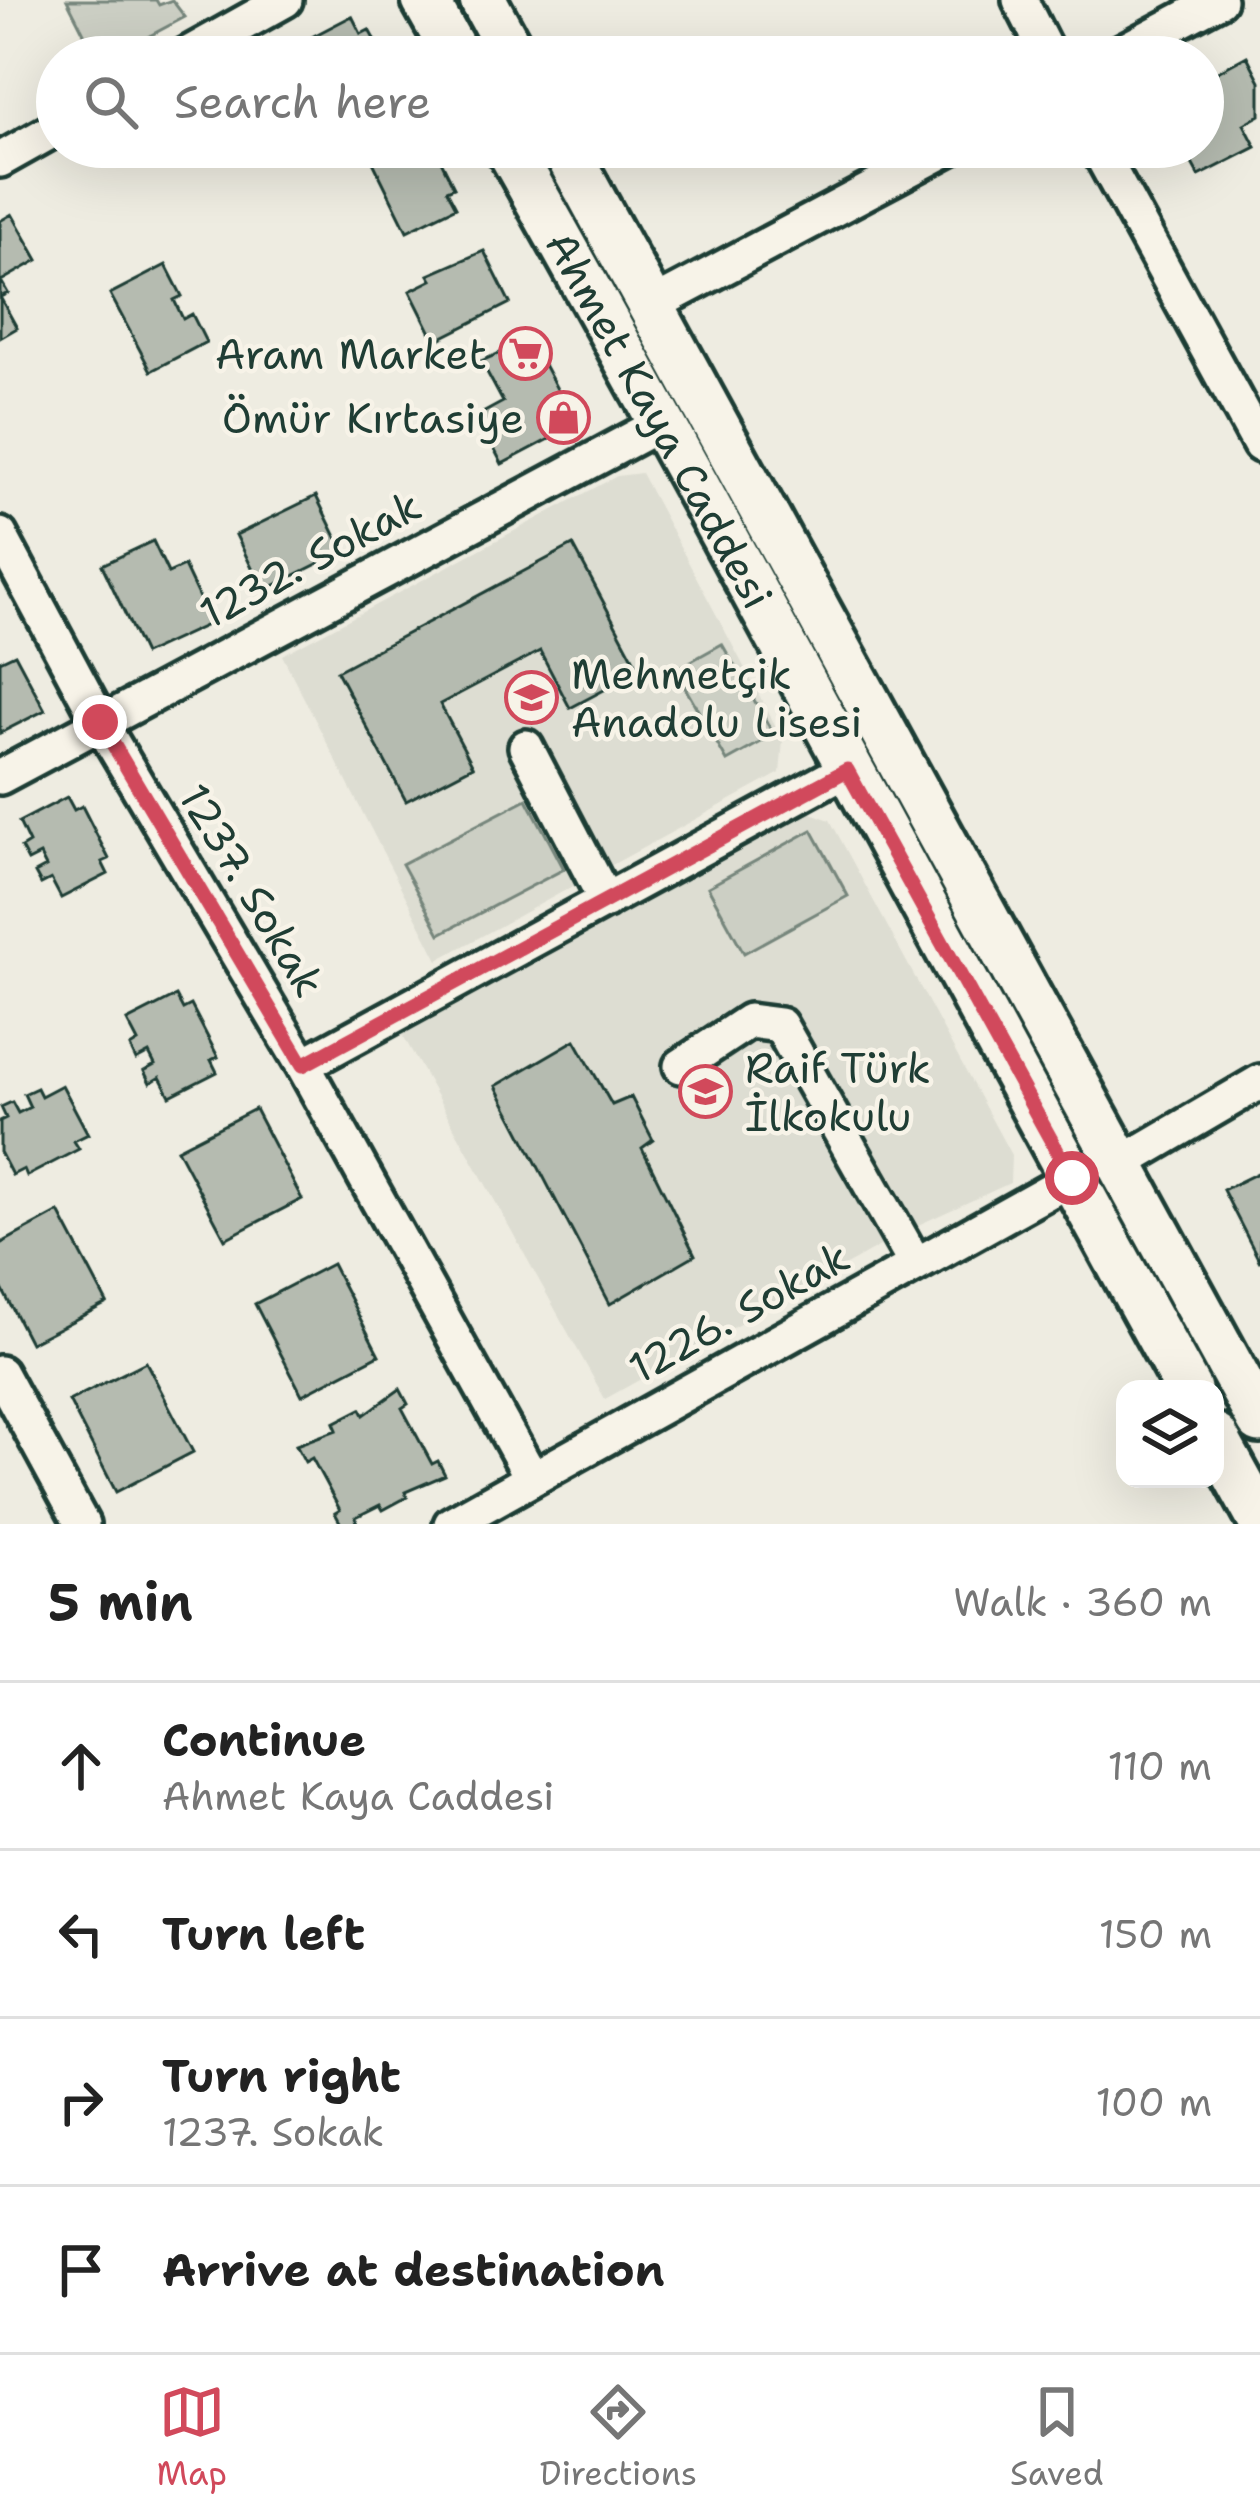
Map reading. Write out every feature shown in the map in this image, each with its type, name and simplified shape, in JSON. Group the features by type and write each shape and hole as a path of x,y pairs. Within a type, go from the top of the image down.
{"main road":[{"path":"425,0 445,36"},
{"path":"483,0 503,36"},
{"name":"Ahmet Kaya Caddesi","path":"520,168 664,422 847,770 1183,1380"},
{"path":"575,168 1260,1420"},
{"path":"1224,1453 1260,1519"}],"street":[{"path":"221,36 285,0"},
{"path":"1020,0 1038,36"},
{"path":"1152,36 1220,0"},
{"path":"0,160 36,140"},
{"path":"651,306 911,168"},
{"path":"1108,168 1260,445"},
{"name":"1232. Sokak","path":"0,777 664,422"},
{"name":"1237. Sokak","path":"0,535 100,722 303,1065 532,1478"},
{"path":"526,747 606,901"},
{"path":"303,1065 847,770"},
{"path":"681,1066 749,1021 780,1025 916,1265"},
{"path":"1120,1164 1260,1082"},
{"name":"1226. Sokak","path":"451,1524 1072,1178"},
{"path":"0,1373 82,1524"}],"shaded area":[{"path":"67,0 156,0 159,5 172,0 185,17 149,36 85,36"},
{"name":"Mehmetçik Anadolu Lisesi","path":"641,473 783,740 780,773 438,960 282,655 617,476"},
{"path":"722,644 774,735 727,761 675,670"},
{"path":"527,799 564,869 440,934 402,864"},
{"name":"Raif Türk İlkokulu","path":"808,812 830,820 1011,1155 1010,1183 916,1226 605,1399 400,1030"},
{"path":"812,830 848,896 744,953 708,887"}],"building":[{"path":"352,16 361,34 369,30 372,36 313,36"},
{"path":"1247,56 1260,81 1260,115 1244,124 1256,147 1224,163 1224,69"},
{"path":"376,168 444,168 454,187 447,190 456,207 407,231"},
{"path":"12,214 38,260 1,281 8,293 0,297 0,221"},
{"path":"484,251 510,303 435,341 410,291 432,280 429,275"},
{"path":"166,265 182,296 174,300 183,319 192,314 206,342 151,371 110,294"},
{"path":"0,297 17,328 0,338"},
{"path":"531,340 576,425 502,464 477,416 503,402 481,361"},
{"path":"316,496 343,551 263,591 236,535"},
{"path":"153,541 168,573 184,566 211,623 144,654 102,565"},
{"path":"573,545 640,671 570,708 540,651 440,704 473,766 406,801 337,671"},
{"path":"15,654 45,710 0,733 0,661"},
{"path":"67,797 74,810 82,806 109,859 102,862 108,874 61,898 51,879 41,884 35,873 46,867 40,855 28,861 21,848 29,843 19,822"},
{"path":"176,996 183,1009 191,1005 218,1057 211,1060 217,1072 170,1096 160,1077 150,1083 144,1071 155,1065 149,1053 136,1060 130,1047 138,1042 127,1021"},
{"path":"575,1040 612,1105 631,1097 653,1140 642,1148 695,1255 610,1304 496,1086"},
{"path":"62,1085 88,1134 74,1141 79,1149 27,1176 24,1169 12,1175 0,1152 0,1121 6,1118 1,1107 12,1102 18,1113 30,1107 24,1094 37,1088 41,1096"},
{"path":"255,1109 302,1199 225,1239 177,1149"},
{"path":"1260,1172 1260,1262 1223,1190"},
{"path":"59,1212 107,1303 30,1343 0,1285 0,1244"},
{"path":"332,1264 379,1355 302,1395 255,1304"},
{"path":"146,1362 193,1452 116,1492 69,1401"},
{"path":"400,1389 408,1404 402,1408 432,1464 438,1461 445,1475 405,1492 407,1497 383,1510 380,1505 356,1517 357,1524 341,1524 335,1513 340,1510 312,1458 305,1462 296,1445 337,1430 334,1423 361,1409 364,1415"}],"place":[{"name":"Aram Market","path":"526,354"},
{"name":"Ömür Kırtasiye","path":"563,418"},
{"name":"Mehmetçik Anadolu Lisesi","path":"532,698"},
{"name":"Raif Türk İlkokulu","path":"706,1092"}],"route":[{"path":"100,722 303,1065 847,770 1072,1178"}]}
